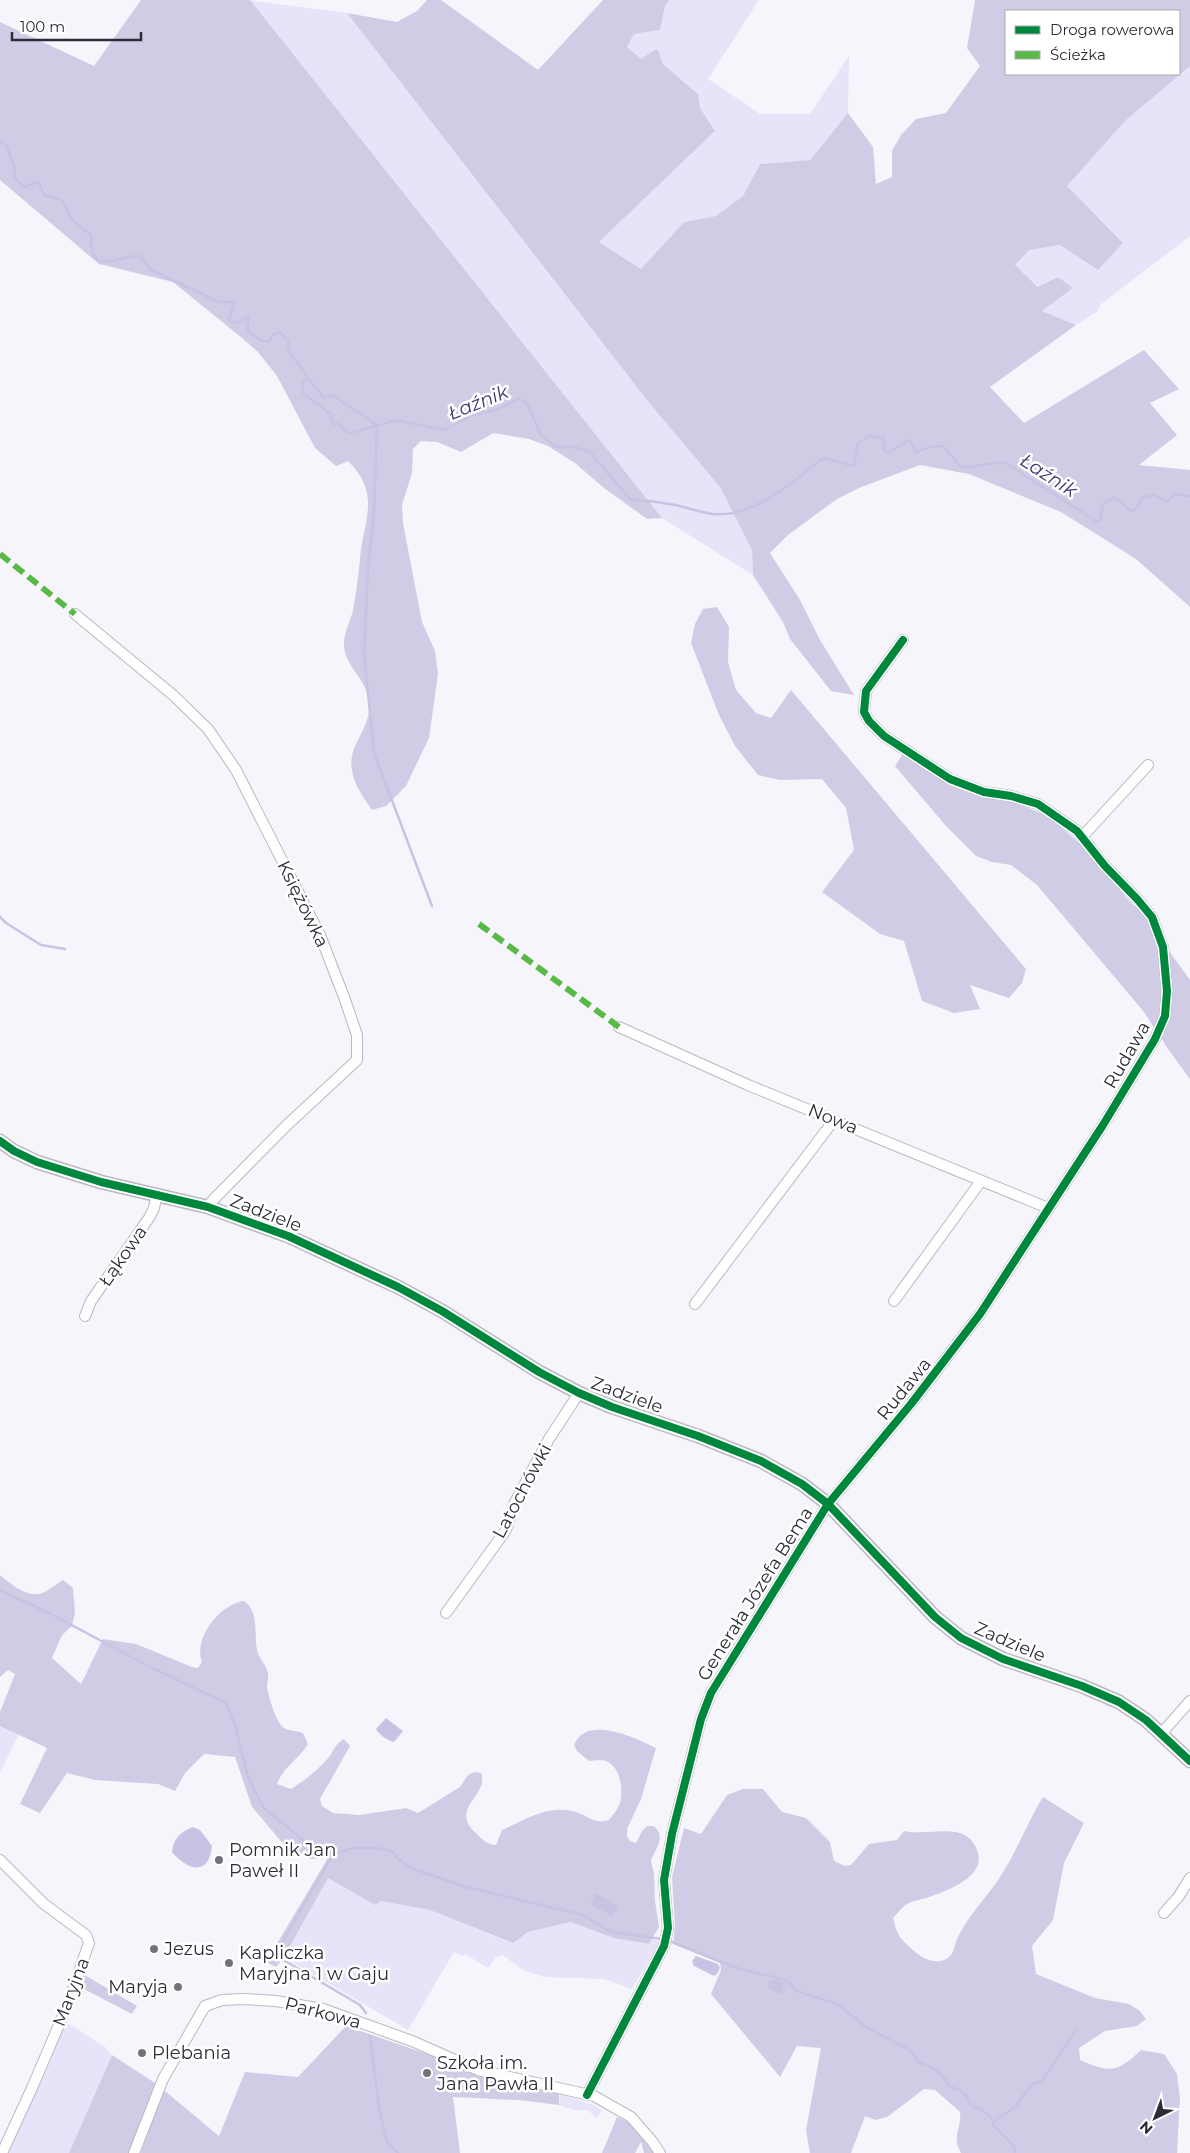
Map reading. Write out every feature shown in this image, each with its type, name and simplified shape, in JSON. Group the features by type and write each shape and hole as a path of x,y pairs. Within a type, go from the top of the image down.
{"street":[{"name":"Księżówka","path":"75,614 173,695 208,729 236,770 320,935 357,1035 356,1060 286,1126 208,1207"},
{"name":"Rudawa","path":"828,1504 946,1361 980,1314 1103,1125 1155,1039 1165,1016 1167,992 1163,948 1152,917 1105,866 1077,831 1038,804 1011,796 984,792 950,779 874,727 864,712 866,691 903,640"},
{"path":"1082,837 1148,765"},
{"name":"Nowa","path":"619,1027 740,1082 1048,1208"},
{"path":"695,1304 834,1120"},
{"name":"Zadziele","path":"0,1141 14,1151 37,1162 101,1182 208,1207 288,1236 398,1287 456,1319 539,1372 579,1393 743,1454 793,1479 828,1504 935,1617 961,1638 1002,1659 1082,1686 1119,1702 1146,1720 1190,1761"},
{"path":"894,1301 981,1181"},
{"name":"Łąkowa","path":"85,1316 91,1301 149,1218 154,1208 157,1194"},
{"name":"Latochówki","path":"446,1613 506,1530 520,1494 549,1439 579,1393"},
{"name":"Generała Józefa Bema","path":"591,2095 664,1946 668,1928 664,1880 672,1834 701,1719 711,1693 828,1504"},
{"path":"1161,1734 1190,1701"},
{"name":"Maryjna","path":"0,1861 44,1904 86,1935 89,1943 67,2006 2,2153"},
{"path":"1164,1912 1179,1896 1190,1878"},
{"name":"Parkowa","path":"134,2153 163,2079 191,2027 205,2006 222,2000 244,1999 276,2001 323,2009 412,2041 478,2070 591,2095 630,2117 652,2140 660,2153"}],"shaded area":[{"path":"141,0 250,0 662,518 647,519 604,488 575,463 548,446 529,439 493,433 461,452 437,442 421,441 413,449 412,473 402,505 403,523 422,622 435,651 438,674 429,738 406,786 386,806 372,810 357,786 351,762 369,712 367,691 348,660 344,643 352,614 367,513 368,503 364,482 348,461 336,466 315,448 277,376 258,352 242,338 173,282 99,264 0,180 0,22 94,66"},
{"path":"248,0 347,13 650,404 720,487 752,550 753,575 662,518"},
{"path":"427,0 441,0 538,70 603,0 669,0 665,6 660,30 634,34 627,47 641,59 654,50 658,50 663,64 698,94 700,108 715,131 599,242 641,269 684,222 716,216 743,196 760,164 810,160 848,113 873,147 876,184 892,177 892,151 901,135 916,119 946,113 980,66 967,48 975,0 1190,0 1190,66 1180,74 1180,10 1005,10 1005,75 1179,75 1125,121 1067,186 1123,243 1098,270 1060,245 1029,250 1015,265 1038,287 1058,277 1073,288 1042,311 1076,325 990,387 1024,423 1144,350 1179,389 1150,403 1177,435 1139,465 1190,470 1190,607 1136,559 1061,512 969,474 920,465 859,488 837,499 788,535 770,553 800,600 820,640 854,695 831,691 790,639 783,622 753,575 752,550 720,487 650,404 347,13 397,22 417,11"},
{"path":"669,0 759,0 708,79 760,114 810,114 849,56 848,113 810,160 760,164 743,196 716,216 684,222 641,269 599,242 714,132 700,108 698,94 663,64 658,50 654,50 641,59 627,47 634,34 660,30 665,6"},
{"path":"1190,66 1190,236 1100,305 1098,311 1076,325 1042,311 1073,288 1039,287 1015,265 1029,249 1060,245 1098,270 1123,243 1066,186 1125,121"},
{"path":"717,607 729,627 728,662 736,690 756,713 771,718 791,690 1026,969 1022,983 1009,998 970,985 980,1009 954,1013 922,1001 904,941 880,934 822,892 854,850 846,808 822,779 780,780 758,775 735,746 719,715 691,643 695,624 703,609"},
{"path":"902,755 935,775 1017,803 1049,817 1085,848 1129,901 1142,913 1190,980 1190,1079 1144,1012 1037,885 1011,865 992,862 976,856 946,826 895,766"},
{"path":"0,1575 18,1588 33,1594 45,1592 63,1580 73,1588 75,1613 72,1626 62,1635 52,1658 81,1684 103,1639 136,1644 198,1668 202,1662 200,1653 201,1643 211,1624 226,1608 244,1601 249,1605 254,1616 257,1650 267,1671 267,1686 275,1715 284,1728 303,1733 308,1744 283,1773 277,1784 291,1789 321,1766 341,1741 344,1739 350,1746 320,1799 322,1806 333,1813 359,1815 406,1808 418,1813 460,1787 468,1775 474,1772 481,1773 480,1789 466,1816 469,1824 480,1837 487,1843 496,1845 502,1830 536,1814 563,1810 577,1812 594,1820 603,1821 609,1820 617,1810 621,1798 621,1786 616,1770 608,1762 601,1760 589,1761 577,1751 574,1745 580,1736 589,1731 612,1731 624,1734 656,1748 641,1799 627,1829 627,1836 630,1841 636,1843 647,1826 654,1826 660,1835 659,1843 651,1861 659,1927 649,1944 613,1938 571,1922 528,1932 513,1943 430,1910 381,1901 375,1905 328,1878 284,1957 276,1967 266,1962 328,1858 310,1859 285,1846 252,1807 235,1757 204,1754 185,1773 175,1791 158,1784 95,1780 67,1773 40,1813 20,1804 47,1748 0,1726 0,1712 15,1674 8,1670 0,1677"},
{"path":"386,1718 403,1731 394,1742 384,1737 376,1729"},
{"path":"0,1726 19,1734 0,1773"},
{"path":"743,1789 763,1789 782,1812 806,1818 830,1842 834,1861 845,1866 851,1865 869,1844 897,1840 904,1831 948,1831 963,1834 969,1838 978,1853 979,1862 970,1876 963,1882 945,1891 909,1903 893,1918 898,1934 906,1944 915,1952 932,1961 942,1961 952,1954 964,1926 1005,1869 1043,1797 1084,1823 1064,1863 1053,1920 1032,1946 1036,1974 1095,1998 1129,2004 1139,2010 1146,2019 1137,2026 1105,2031 1079,2048 1080,2060 1106,2069 1119,2067 1141,2050 1164,2054 1177,2074 1180,2098 1177,2153 961,2153 957,2141 960,2112 935,2090 924,2089 887,2117 875,2120 865,2116 851,2153 810,2153 806,2130 821,2048 797,2046 780,2077 711,1994 721,1970 720,1963 673,1944 675,1926 672,1877 684,1828 701,1834 727,1795"},
{"path":"193,1827 200,1830 212,1846 207,1863 196,1867 184,1863 172,1852 178,1836"},
{"path":"328,1878 375,1905 381,1901 430,1910 512,1943 528,1932 571,1922 613,1938 649,1944 652,1939 660,1942 632,1989 604,1979 545,1977 525,1971 502,1955 496,1957 488,1968 465,1954 463,1956 454,1952 408,2030 284,1957"},
{"path":"596,1893 618,1906 612,1916 590,1904"},
{"path":"696,1956 718,1964 720,1968 717,1974 714,1976 694,1966 692,1961"},
{"path":"83,1974 137,2006 132,2014 80,1987"},
{"path":"772,1979 785,1983 782,1993 777,1993 768,1988 768,1981"},
{"path":"66,2022 104,2046 112,2055 69,2153 5,2153"},
{"path":"346,2026 479,2072 559,2091 559,2105 518,2100 453,2097 460,2153 141,2153 156,2108 165,2091 219,2136 245,2072 298,2077"},
{"path":"112,2055 155,2083 130,2153 69,2153"},
{"path":"560,2094 596,2106 602,2111 596,2118 588,2110 574,2110 559,2105"},
{"path":"617,2117 632,2124 655,2153 644,2153 641,2142 635,2153 602,2153"}],"waterway":[{"name":"Łaźnik","path":"0,141 6,145 14,166 15,178 24,187 36,182 39,183 44,195 62,200 73,221 91,235 92,248 99,260 105,262 138,256 141,257 151,270 219,302 234,302 229,321 237,322 248,317 248,331 262,341 269,341 273,335 280,332 288,341 289,351 321,393 322,397 333,395 377,426 396,420 444,430 473,415 499,409 519,399 527,403 541,435 556,447 574,447 589,451 630,499 669,504 713,514 728,514 758,504 786,487 823,458 854,466 858,444 869,436 884,438 884,450 889,452 910,440 916,452 930,447 943,446 962,468 1004,462 1096,521 1100,521 1103,504 1114,497 1132,511 1137,508 1142,498 1154,495 1167,502 1174,494 1190,496"},
{"path":"307,376 302,385 304,394 331,414 333,424 339,424 348,433 377,426 374,512 368,569 364,653 374,753 432,906"},
{"path":"0,917 6,923 41,945 65,949"},
{"path":"0,1590 51,1614 152,1668 226,1703 236,1728 246,1770 264,1808 309,1845 333,1854 353,1848 376,1848 392,1851 398,1859 411,1868 466,1887 583,1915 610,1931 662,1939"},
{"path":"333,1854 275,1955 360,2005 366,2013"},
{"path":"672,1942 734,1967 788,1981 797,1991 837,2004 869,2029 912,2051 918,2063 932,2068 944,2078 950,2087 963,2093 971,2105 982,2110 992,2119 994,2126 1014,2146 1015,2153"},
{"path":"994,2121 1015,2107 1032,2084 1042,2081 1076,2029"},
{"path":"370,2036 379,2107 387,2142 398,2153"}],"marked path":[{"path":"0,554 75,614"},
{"path":"479,924 619,1027"}],"cycle path":[{"path":"587,2095 664,1946 668,1928 664,1880 672,1834 701,1719 711,1693 828,1504 911,1404 980,1314 1103,1125 1155,1039 1165,1016 1167,991 1163,947 1152,917 1105,866 1077,831 1038,804 1011,796 984,792 950,779 884,736 869,721 864,712 866,691 903,640"},
{"path":"0,1141 14,1151 37,1162 101,1182 208,1207 288,1236 398,1287 442,1311 539,1372 579,1393 612,1407 698,1436 761,1461 802,1484 828,1504 935,1617 961,1638 1003,1659 1082,1686 1119,1702 1146,1720 1190,1761"}],"place":[{"name":"Pomnik Jan Paweł II","path":"219,1860"},
{"name":"Jezus","path":"154,1949"},
{"name":"Kapliczka Maryjna 1 w Gaju","path":"229,1963"},
{"name":"Maryja","path":"178,1987"},
{"name":"Plebania","path":"142,2053"},
{"name":"Szkoła im. Jana Pawła II","path":"427,2073"}]}
